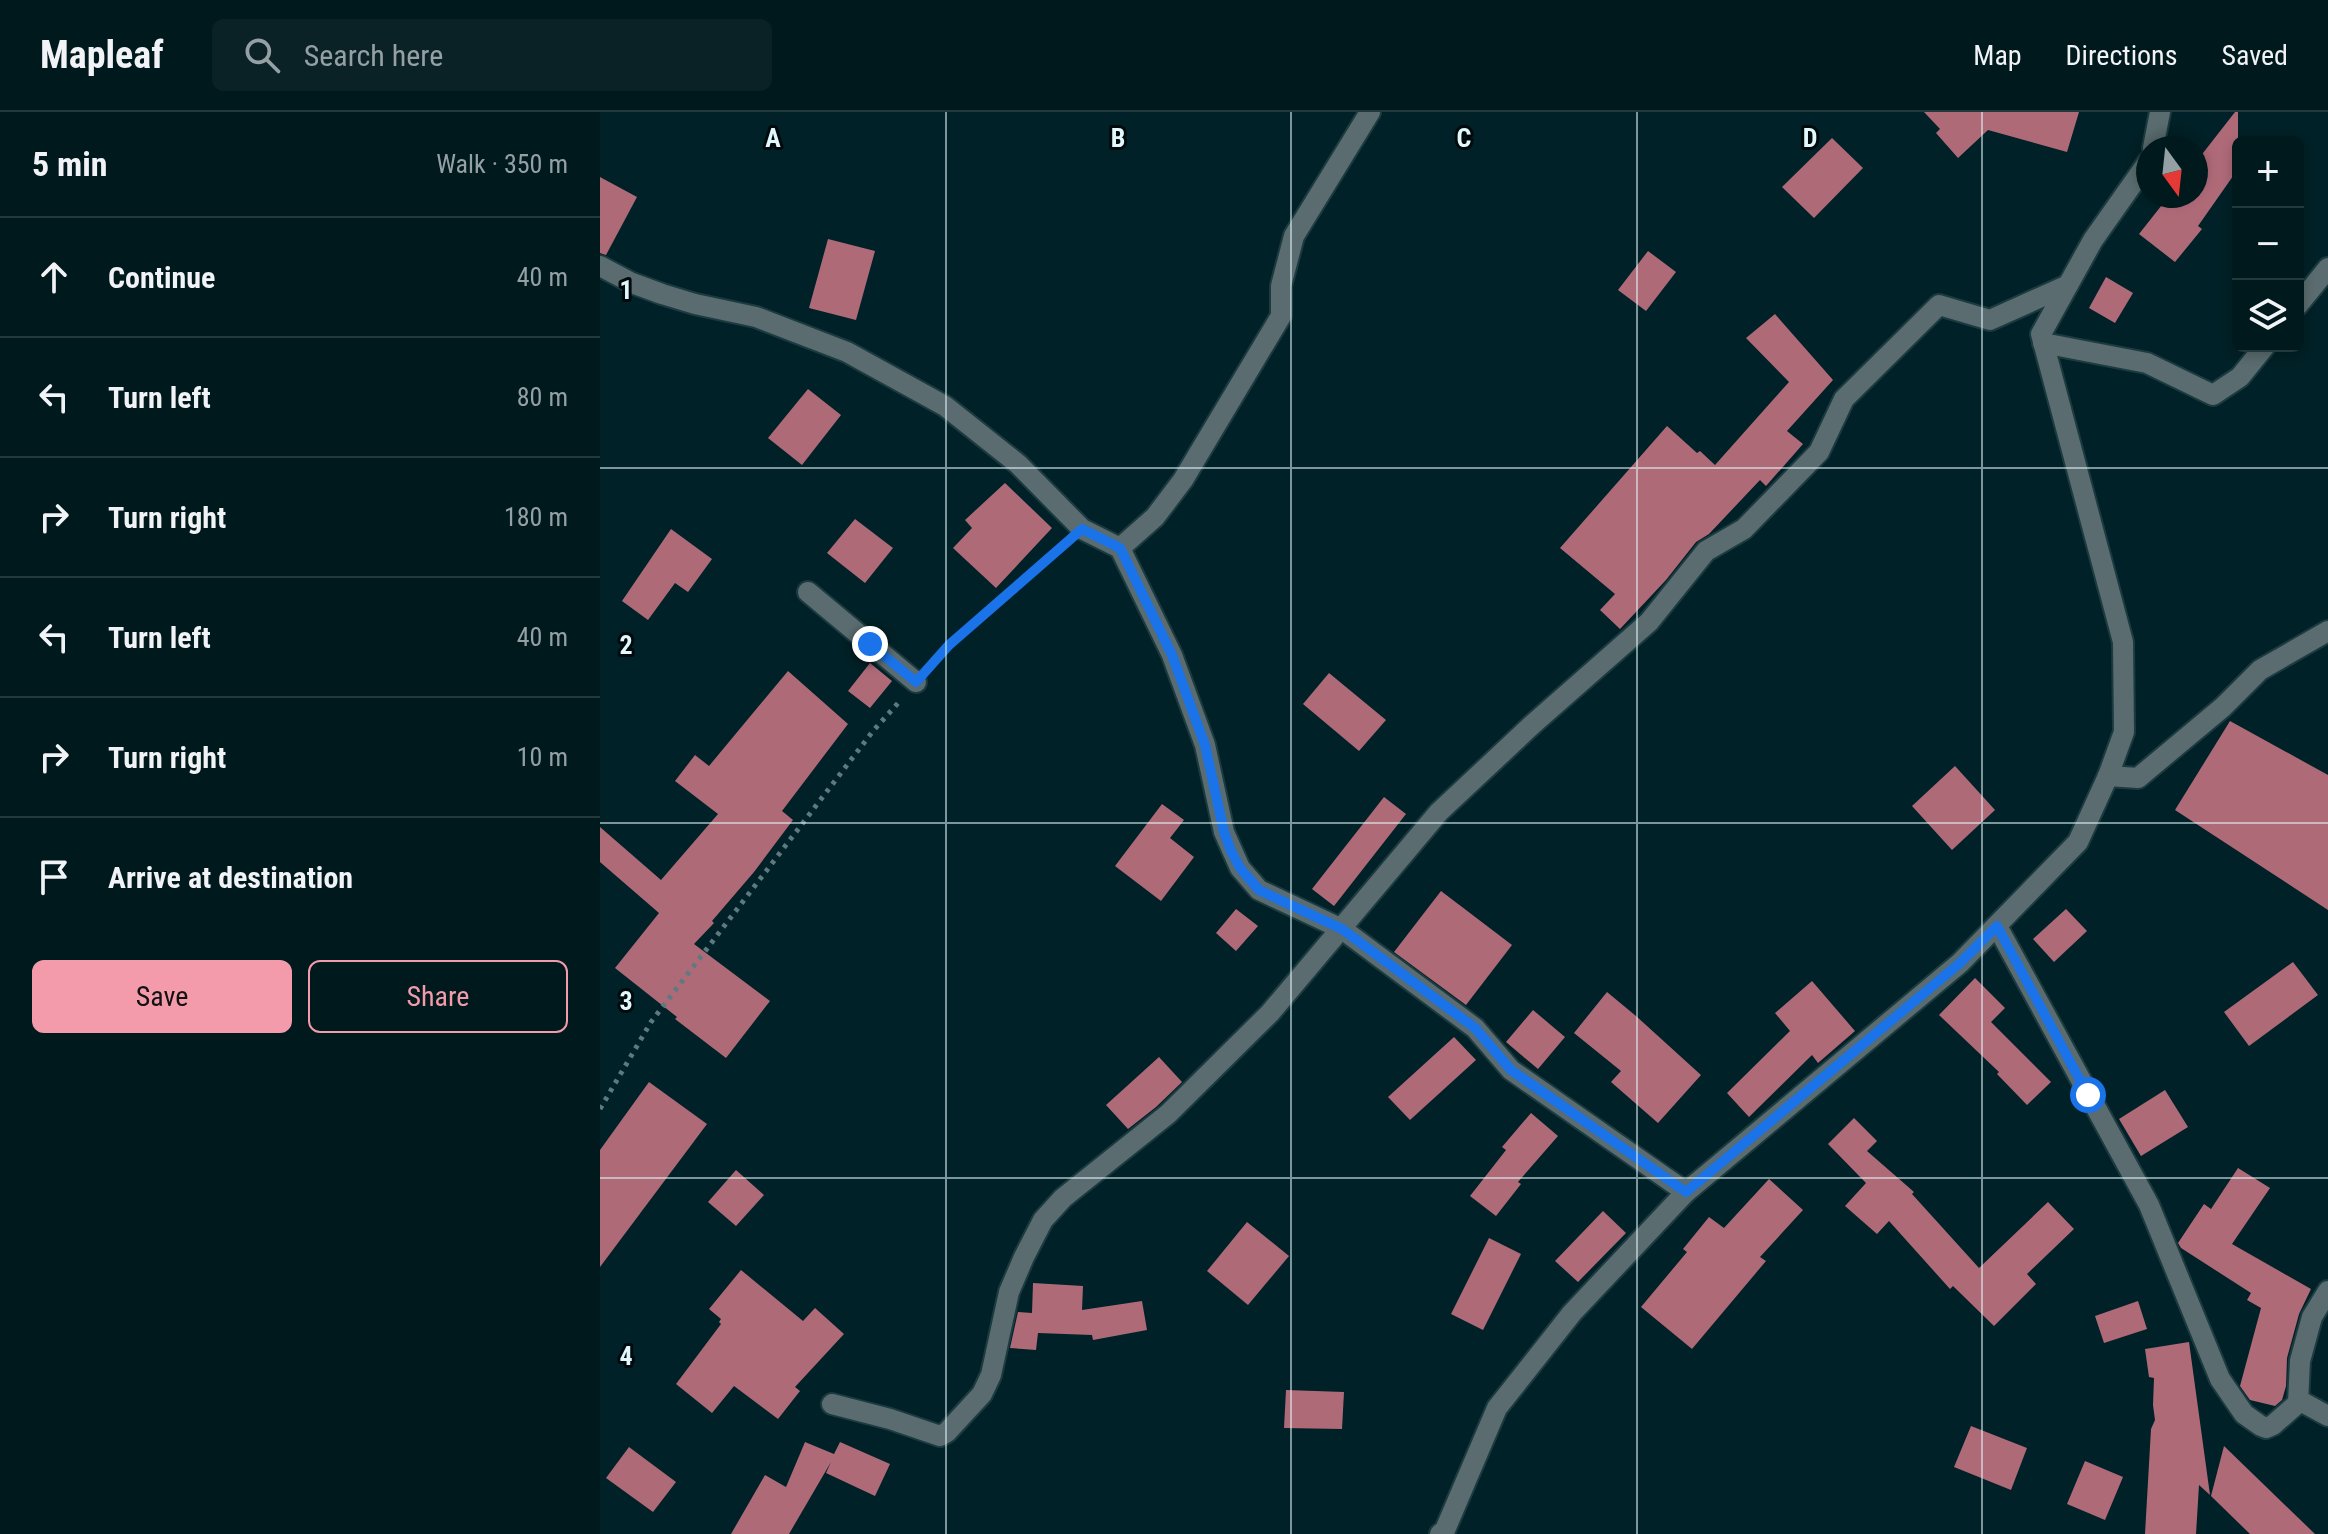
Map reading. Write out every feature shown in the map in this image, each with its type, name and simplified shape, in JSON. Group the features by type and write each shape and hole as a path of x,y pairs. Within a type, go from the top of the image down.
{"street":[{"path":"1120,548 1155,517 1183,480 1281,316 1281,286 1294,236 1370,112"},
{"path":"2155,136 2160,112"},
{"path":"1440,1534 1445,1530 1497,1408 1572,1313 1686,1192 1960,963 2078,842 2124,732 2123,642 2041,334 2093,240 2136,179"},
{"path":"600,266 647,289 695,304 756,317 847,352 945,406 1018,464 1082,529 1120,548 1177,667 1205,745 1224,832 1240,868 1259,890 1342,929 1475,1028 1511,1070 1686,1192"},
{"path":"2304,298 2328,268"},
{"path":"832,1404 940,1436 947,1432 982,1394 991,1375 1009,1292 1043,1220 1063,1198 1168,1114 1270,1013 1439,812 1649,622 1706,551 1744,529 1819,452 1844,399 1939,305 1990,320 2068,285"},
{"path":"2043,343 2147,363 2213,395 2240,377 2260,352"},
{"path":"808,592 916,682"},
{"path":"2108,776 2138,778 2223,707 2260,670 2328,631"},
{"path":"1997,926 2149,1205 2220,1379 2244,1414 2266,1428 2298,1403 2328,1416"},
{"path":"2298,1403 2300,1361 2312,1317 2328,1291"}],"path":[{"path":"600,1109 651,1022 873,731 949,645 1082,529"}],"building":[{"path":"1924,112 2079,112 2067,152 1988,130 1958,158 1936,133 1940,129"},
{"path":"2238,112 2238,136 2232,136 2232,178 2198,226 2202,229 2175,262 2139,234 2160,208 2208,208 2208,147"},
{"path":"1832,138 1863,168 1814,218 1782,187"},
{"path":"600,177 637,197 606,255 600,253"},
{"path":"828,239 875,251 856,320 809,308"},
{"path":"1648,251 1676,272 1646,311 1618,290"},
{"path":"2106,277 2133,293 2115,323 2089,308"},
{"path":"1775,314 1833,380 1787,431 1803,444 1766,486 1760,480 1709,534 1696,542 1666,580 1620,629 1600,610 1615,594 1560,548 1667,426 1715,465 1789,382 1746,338"},
{"path":"808,389 841,415 802,465 768,438"},
{"path":"1005,483 1052,528 996,588 953,548 972,528 965,520"},
{"path":"855,519 893,548 865,583 827,553"},
{"path":"671,529 712,559 688,592 675,583 648,620 622,601"},
{"path":"870,663 892,681 870,708 848,691"},
{"path":"788,671 848,724 782,811 793,820 712,921 714,923 694,944 770,1001 726,1058 615,968 659,913 600,862 600,827 661,880 718,814 675,781 695,755 709,766"},
{"path":"1329,673 1386,720 1359,751 1303,704"},
{"path":"2230,721 2328,775 2328,910 2175,810"},
{"path":"1955,766 1995,810 1952,850 1912,806"},
{"path":"1384,797 1406,814 1334,906 1312,889"},
{"path":"1162,804 1184,820 1170,838 1194,857 1161,901 1115,866"},
{"path":"1441,891 1512,945 1466,1005 1394,952"},
{"path":"1236,909 1258,926 1236,951 1216,933"},
{"path":"2066,909 2087,931 2054,962 2033,939"},
{"path":"2293,962 2318,995 2249,1046 2224,1012"},
{"path":"1975,978 2005,1008 1991,1022 2051,1082 2027,1105 1997,1074 1999,1072 1939,1015"},
{"path":"1812,981 1855,1031 1818,1063 1812,1055 1749,1117 1727,1093 1790,1031 1775,1013"},
{"path":"1607,992 1701,1075 1658,1123 1611,1082 1621,1071 1574,1033"},
{"path":"1533,1010 1565,1037 1538,1069 1506,1042"},
{"path":"1454,1037 1476,1060 1410,1120 1388,1097"},
{"path":"1159,1057 1182,1082 1128,1129 1106,1105"},
{"path":"649,1082 707,1124 600,1267 600,1150"},
{"path":"2165,1090 2188,1127 2141,1156 2119,1119"},
{"path":"1531,1113 1558,1136 1518,1182 1521,1184 1496,1216 1470,1196 1506,1150 1502,1147"},
{"path":"1854,1118 1877,1141 1867,1151 1914,1192 1912,1194 1979,1268 2048,1202 2074,1229 2027,1274 2036,1284 1994,1326 1953,1286 1950,1289 1889,1221 1877,1234 1845,1206 1866,1183 1828,1144"},
{"path":"2238,1168 2270,1188 2232,1244 2311,1289 2299,1314 2287,1358 2282,1400 2275,1406 2250,1400 2240,1386 2261,1308 2247,1300 2251,1293 2181,1248 2178,1243 2204,1204 2211,1209"},
{"path":"736,1170 764,1195 736,1226 708,1202"},
{"path":"1769,1179 1803,1210 1760,1257 1766,1261 1692,1349 1641,1307 1687,1252 1683,1249 1709,1217 1724,1228"},
{"path":"1603,1211 1626,1233 1578,1282 1555,1261"},
{"path":"1247,1222 1289,1256 1248,1305 1207,1271"},
{"path":"1489,1238 1521,1254 1483,1330 1451,1314"},
{"path":"741,1270 803,1321 815,1308 844,1334 795,1387 800,1391 778,1419 734,1386 712,1413 676,1384 721,1324 721,1319 709,1309"},
{"path":"1033,1283 1083,1286 1082,1310 1142,1301 1147,1330 1093,1340 1092,1335 1038,1333 1036,1350 1010,1348 1018,1312 1032,1313"},
{"path":"2138,1301 2147,1329 2104,1343 2095,1316"},
{"path":"2189,1342 2210,1495 2199,1485 2196,1534 2145,1534 2151,1429 2155,1420 2154,1378 2149,1377 2145,1349"},
{"path":"1286,1390 1344,1392 1342,1429 1284,1428"},
{"path":"1971,1426 2027,1448 2011,1490 1954,1467"},
{"path":"805,1442 834,1454 840,1442 890,1464 875,1496 826,1473 831,1462 789,1534 731,1534 765,1475 786,1487"},
{"path":"2224,1446 2315,1534 2250,1534 2211,1496"},
{"path":"629,1447 676,1482 653,1512 606,1478"},
{"path":"2085,1461 2123,1477 2105,1520 2067,1504"}],"route":[{"path":"870,644 916,682 949,645 1082,529 1120,548 1172,655 1205,745 1231,851 1240,868 1259,890 1342,929 1475,1028 1511,1070 1686,1192 1960,963 1997,926 2088,1095"}]}
